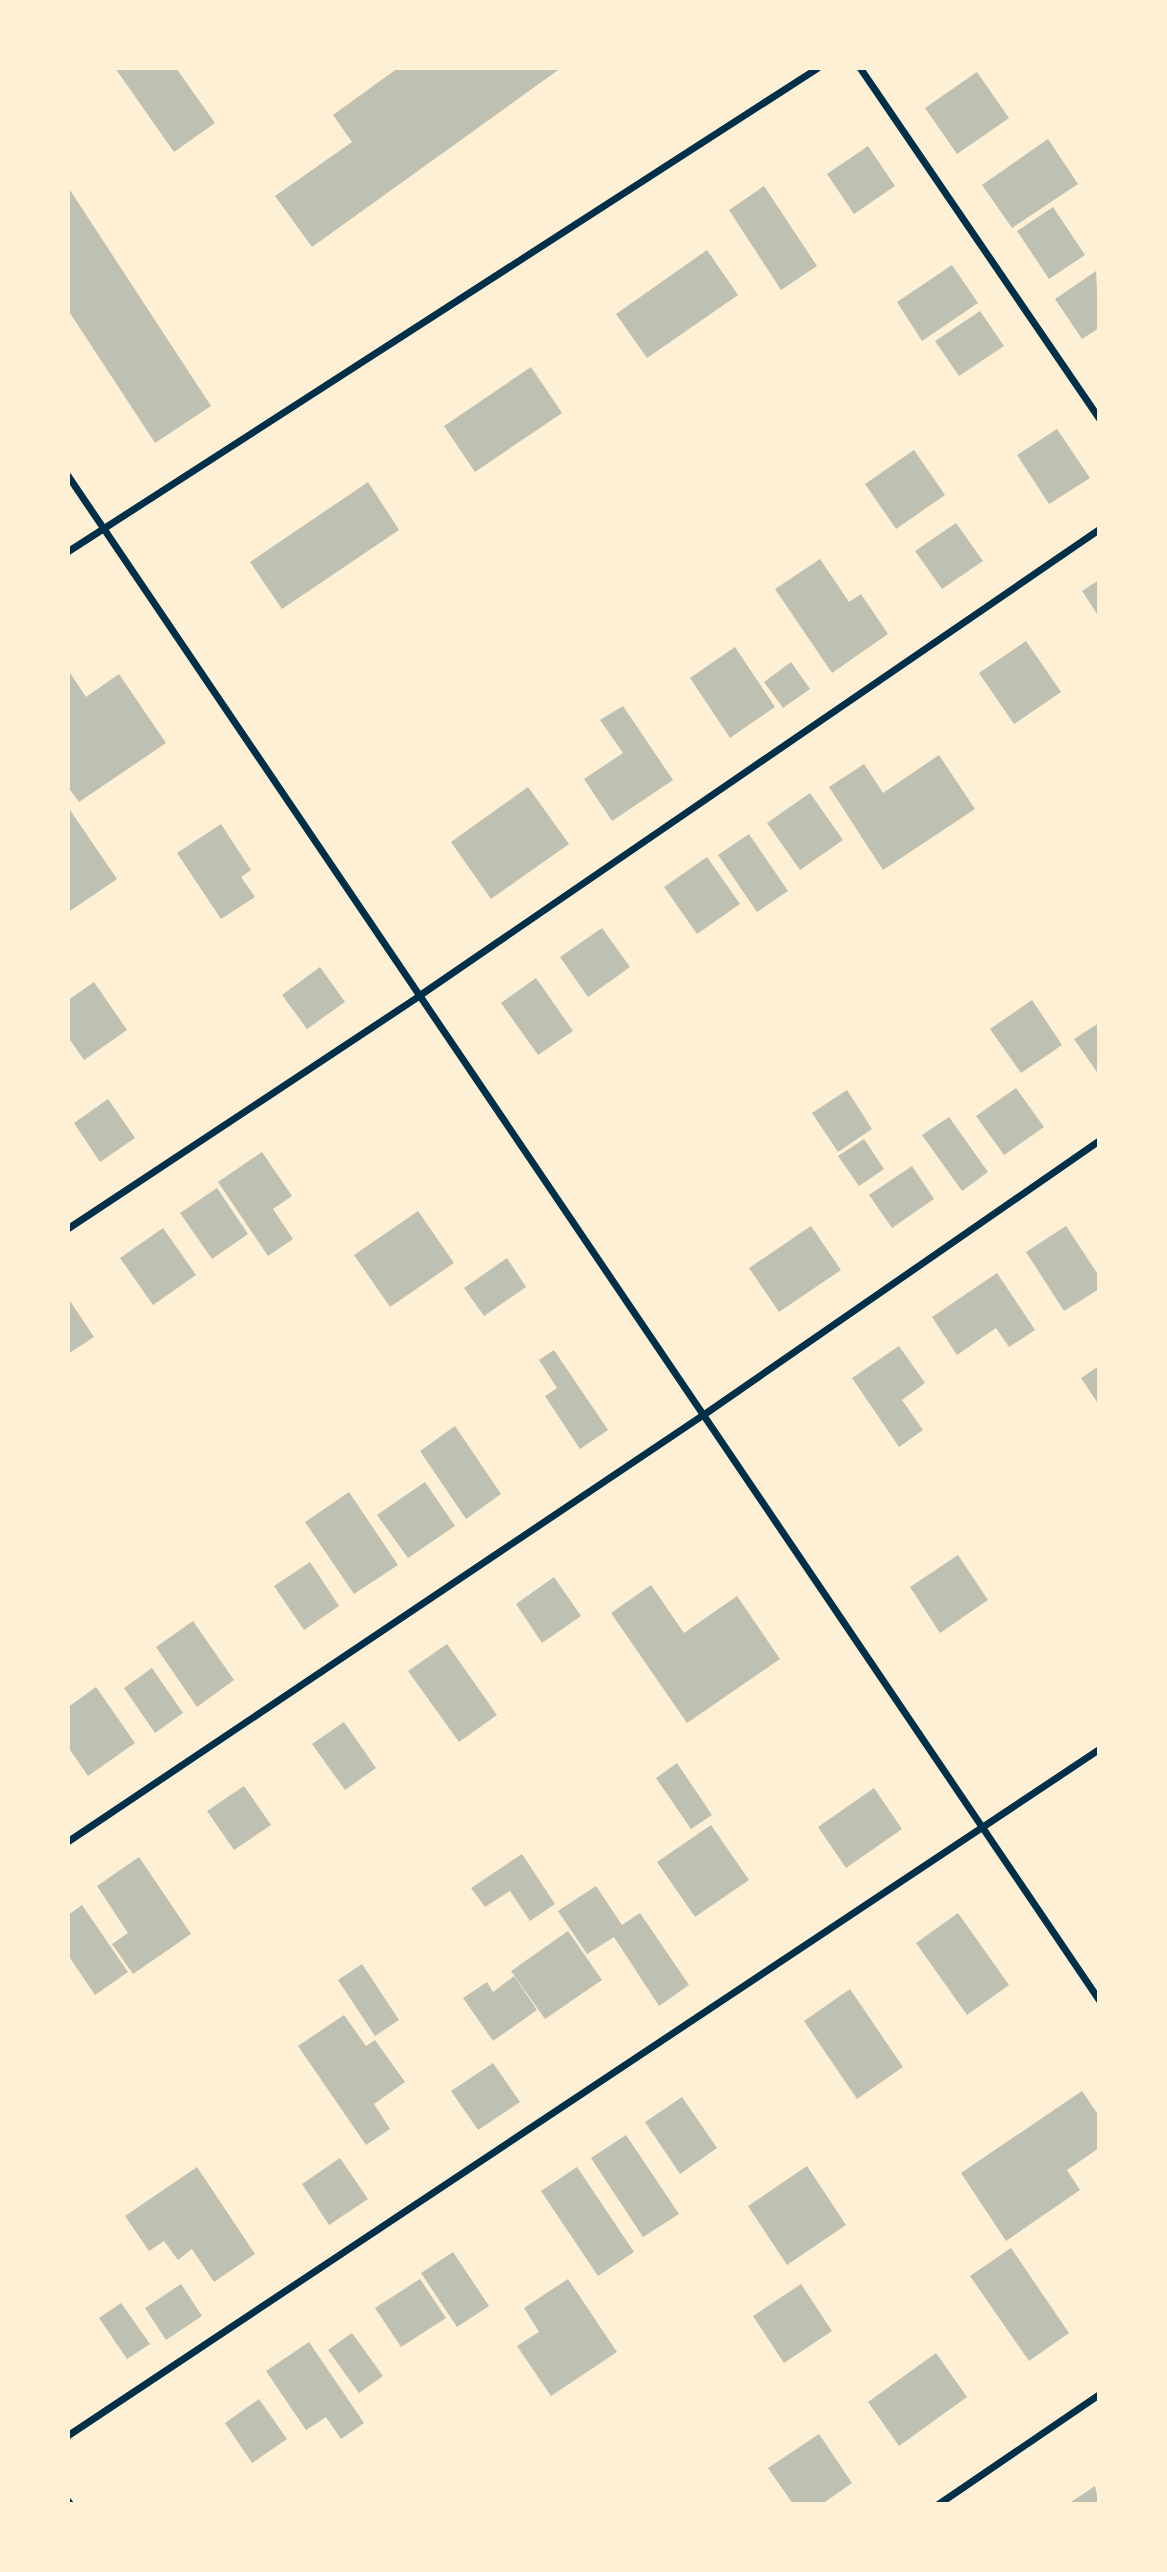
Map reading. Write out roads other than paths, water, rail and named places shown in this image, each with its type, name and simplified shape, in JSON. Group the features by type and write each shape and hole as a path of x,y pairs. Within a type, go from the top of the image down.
{"street":[{"path":"68,551 817,68"},
{"path":"860,68 1099,419"},
{"path":"68,476 701,1416 1099,2000"},
{"path":"68,1228 418,996 1099,529"},
{"path":"68,1841 701,1416 1099,1140"},
{"path":"68,2435 1099,1749"},
{"path":"938,2504 1099,2394"}]}
